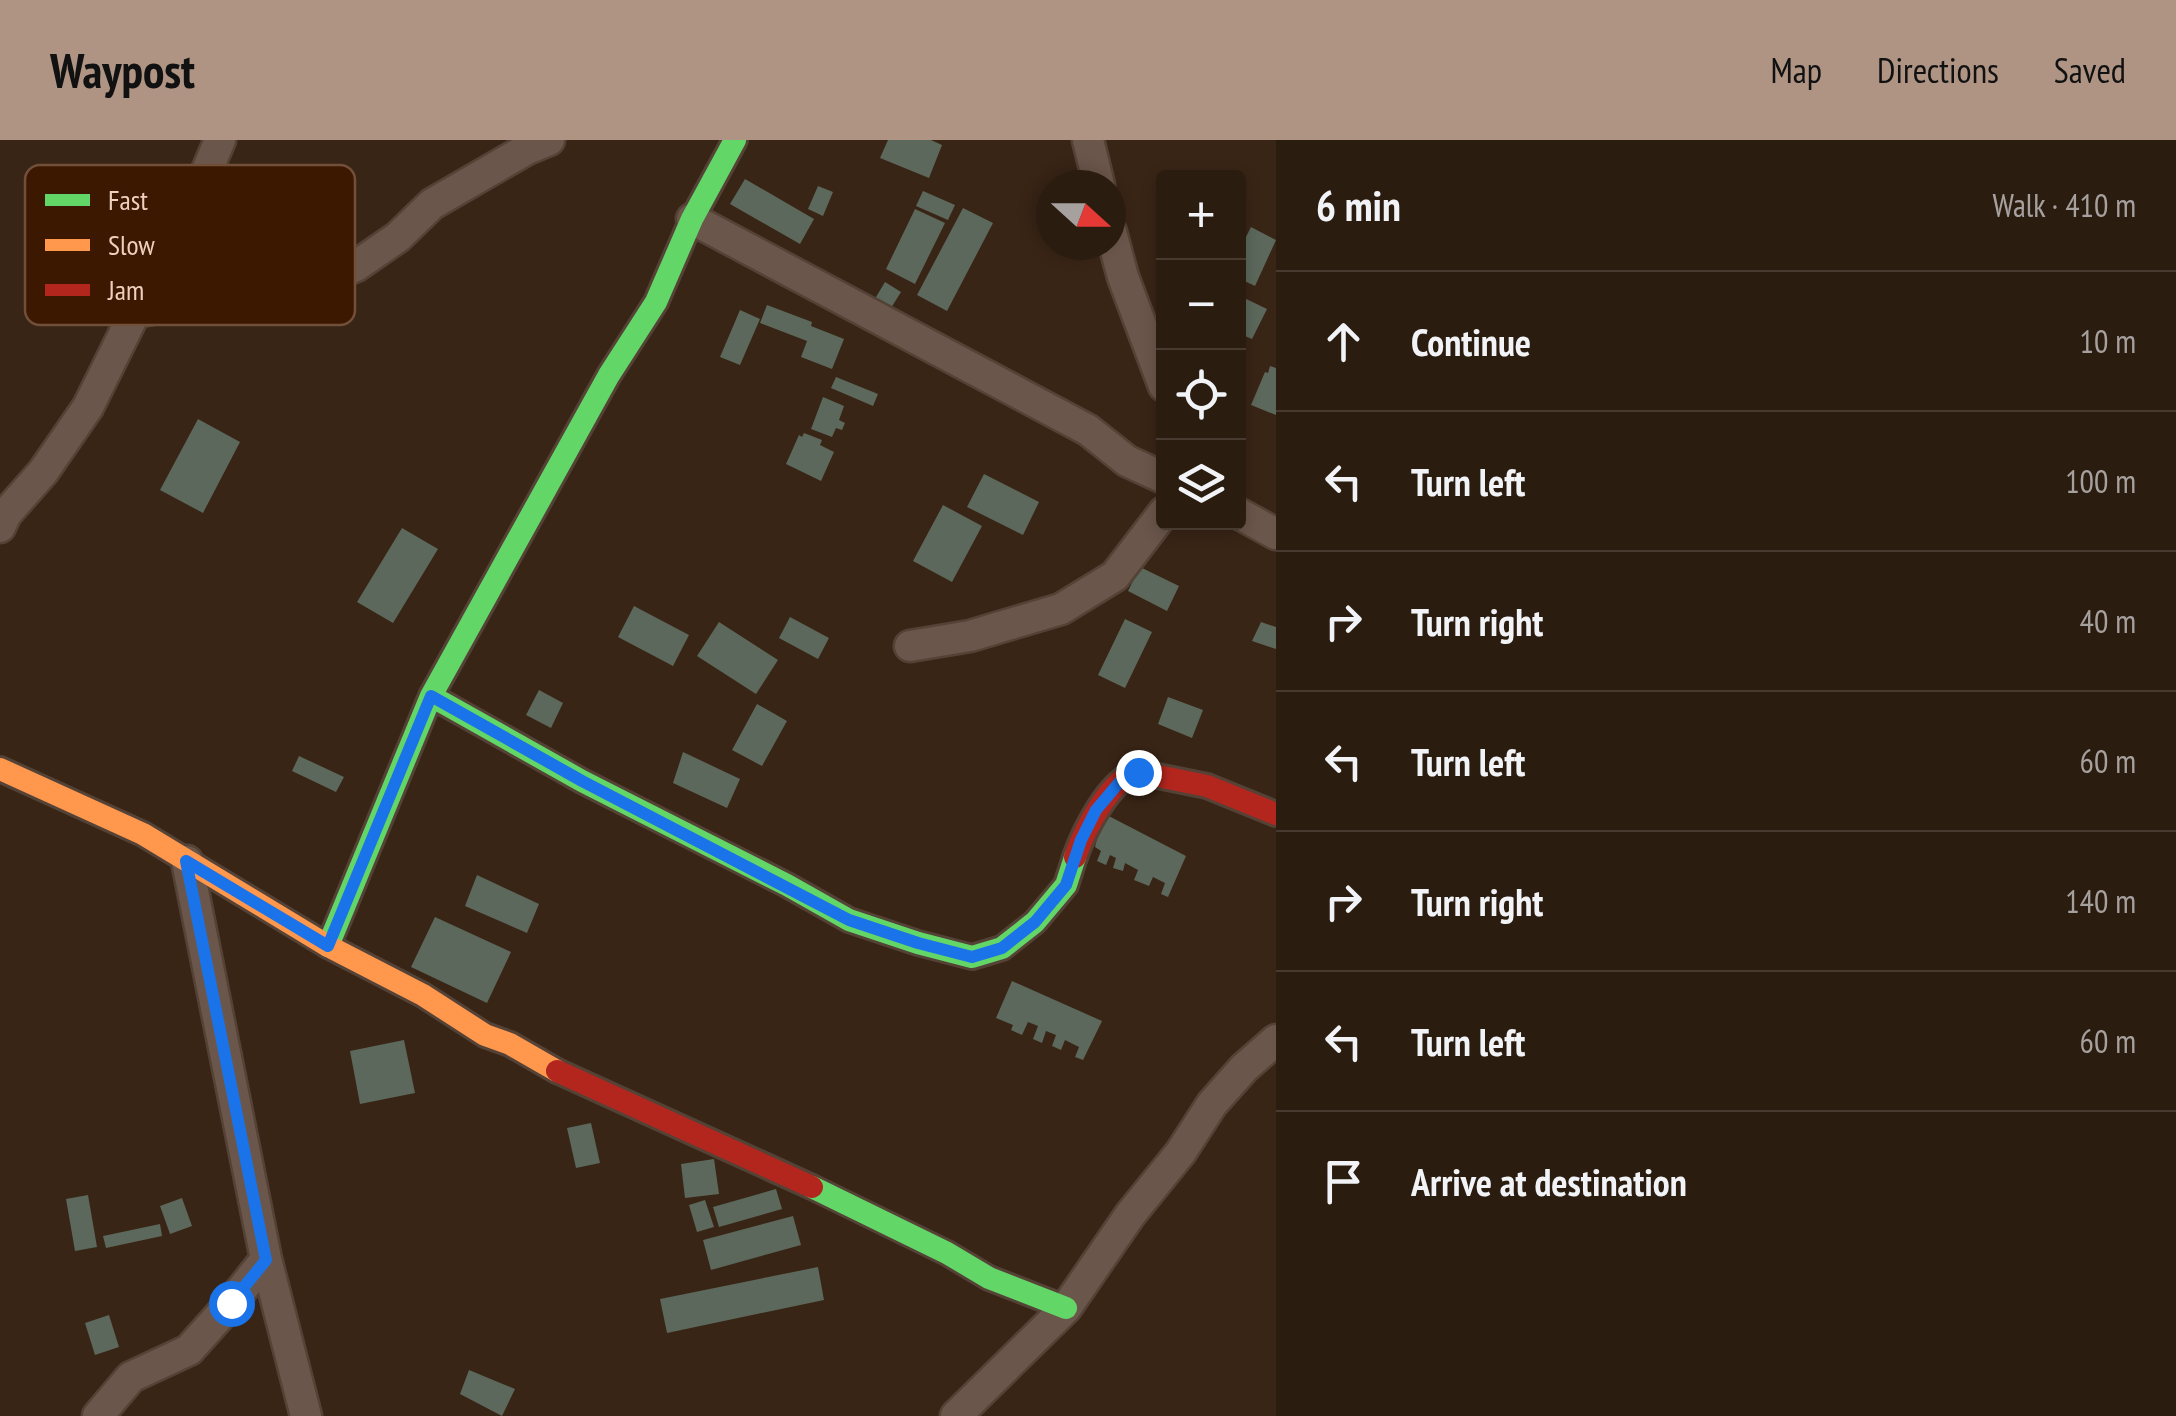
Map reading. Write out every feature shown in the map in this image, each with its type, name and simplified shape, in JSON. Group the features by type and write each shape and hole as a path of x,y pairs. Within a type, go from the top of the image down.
{"street":[{"path":"209,165 220,140"},
{"path":"355,266 398,237 432,204 548,140"},
{"path":"328,946 431,696 609,375 656,302 692,219 735,140"},
{"path":"1088,140 1095,170"},
{"path":"692,219 1088,430 1126,461 1156,474"},
{"path":"1118,260 1156,365"},
{"path":"0,527 88,406 128,325"},
{"path":"1246,517 1276,534"},
{"path":"910,646 970,636 1061,609 1115,576 1156,522"},
{"path":"431,696 582,781 849,920 972,957 1002,948 1035,922 1066,885 1096,810 1129,774 1154,774 1207,786 1276,814"},
{"path":"0,769 143,834 328,946 399,981 485,1035 510,1044 568,1078 803,1182 989,1278 1066,1308"},
{"path":"186,861 266,1260 306,1416"},
{"path":"956,1416 1066,1308 1212,1104 1276,1040"},
{"path":"98,1416 131,1377 188,1350 266,1260"}],"building":[{"path":"888,140 931,140 942,145 929,178 880,158"},
{"path":"745,179 814,219 800,244 730,204"},
{"path":"818,186 833,192 823,216 808,209"},
{"path":"923,191 955,205 948,220 916,206"},
{"path":"963,208 993,223 947,311 917,295"},
{"path":"915,209 945,223 915,284 886,269"},
{"path":"1251,227 1276,240 1255,286 1246,282 1246,237"},
{"path":"885,282 901,292 886,316 870,307"},
{"path":"1246,299 1267,309 1252,339 1246,336"},
{"path":"767,305 844,339 832,369 801,357 807,341 760,323"},
{"path":"740,310 760,319 740,365 720,357"},
{"path":"1270,366 1276,368 1276,415 1251,405"},
{"path":"836,377 878,394 873,406 831,388"},
{"path":"823,397 844,406 839,420 845,423 842,430 836,428 832,437 811,429"},
{"path":"198,419 240,442 203,513 160,490"},
{"path":"804,433 822,440 820,445 834,452 821,481 786,464 799,435"},
{"path":"984,474 1039,502 1023,535 967,507"},
{"path":"943,505 982,526 952,582 913,561"},
{"path":"402,528 438,549 393,623 357,602"},
{"path":"1140,567 1179,586 1167,611 1128,591"},
{"path":"634,606 689,635 673,666 618,637"},
{"path":"790,617 829,638 818,659 779,638"},
{"path":"1125,619 1152,632 1125,688 1098,675"},
{"path":"719,622 778,660 756,694 697,656"},
{"path":"1261,622 1276,627 1276,649 1252,641"},
{"path":"539,690 563,703 551,728 526,715"},
{"path":"1168,697 1203,710 1192,738 1158,724"},
{"path":"757,704 787,721 762,766 732,750"},
{"path":"683,752 740,779 727,808 673,783"},
{"path":"299,756 344,777 336,792 292,771"},
{"path":"1103,813 1186,856 1168,897 1161,894 1165,883 1153,877 1149,886 1134,880 1138,870 1125,863 1123,871 1113,868 1116,858 1110,855 1106,865 1097,861 1101,851 1095,847"},
{"path":"477,875 539,904 527,933 465,906"},
{"path":"435,917 511,952 487,1003 411,967"},
{"path":"1012,981 1102,1021 1083,1060 1075,1057 1079,1047 1065,1040 1061,1050 1052,1046 1056,1035 1046,1031 1042,1043 1033,1039 1038,1026 1028,1022 1022,1035 1011,1030 1013,1025 996,1018"},
{"path":"404,1040 415,1093 360,1104 350,1051"},
{"path":"591,1123 600,1163 576,1168 567,1128"},
{"path":"714,1159 719,1194 685,1198 681,1164"},
{"path":"776,1189 782,1209 719,1227 713,1207"},
{"path":"88,1195 97,1247 75,1251 66,1199"},
{"path":"182,1198 192,1226 170,1234 160,1206"},
{"path":"705,1200 714,1227 697,1232 689,1205"},
{"path":"793,1216 801,1245 711,1270 703,1240"},
{"path":"160,1224 162,1236 106,1248 103,1236"},
{"path":"818,1267 824,1300 667,1333 660,1299"},
{"path":"109,1315 119,1347 95,1355 85,1323"},
{"path":"469,1370 515,1389 502,1416 460,1394"}],"traffic: fast":[{"path":"328,946 431,696 609,375 656,302 692,219 735,140"},
{"path":"431,696 582,781 849,920 972,957 1002,948 1035,922 1066,885 1075,857"},
{"path":"812,1187 947,1253 989,1278 1066,1308"}],"traffic: slow":[{"path":"0,769 143,834 328,946 557,1071"}],"traffic: jam":[{"path":"1075,857 1108,795 1138,772 1207,786 1276,814"},
{"path":"557,1071 812,1187"}],"route":[{"path":"231,1303 266,1260 186,861 328,946 431,696 582,781 849,920 972,957 1002,948 1035,922 1066,885 1096,810 1123,778 1138,772"}]}
